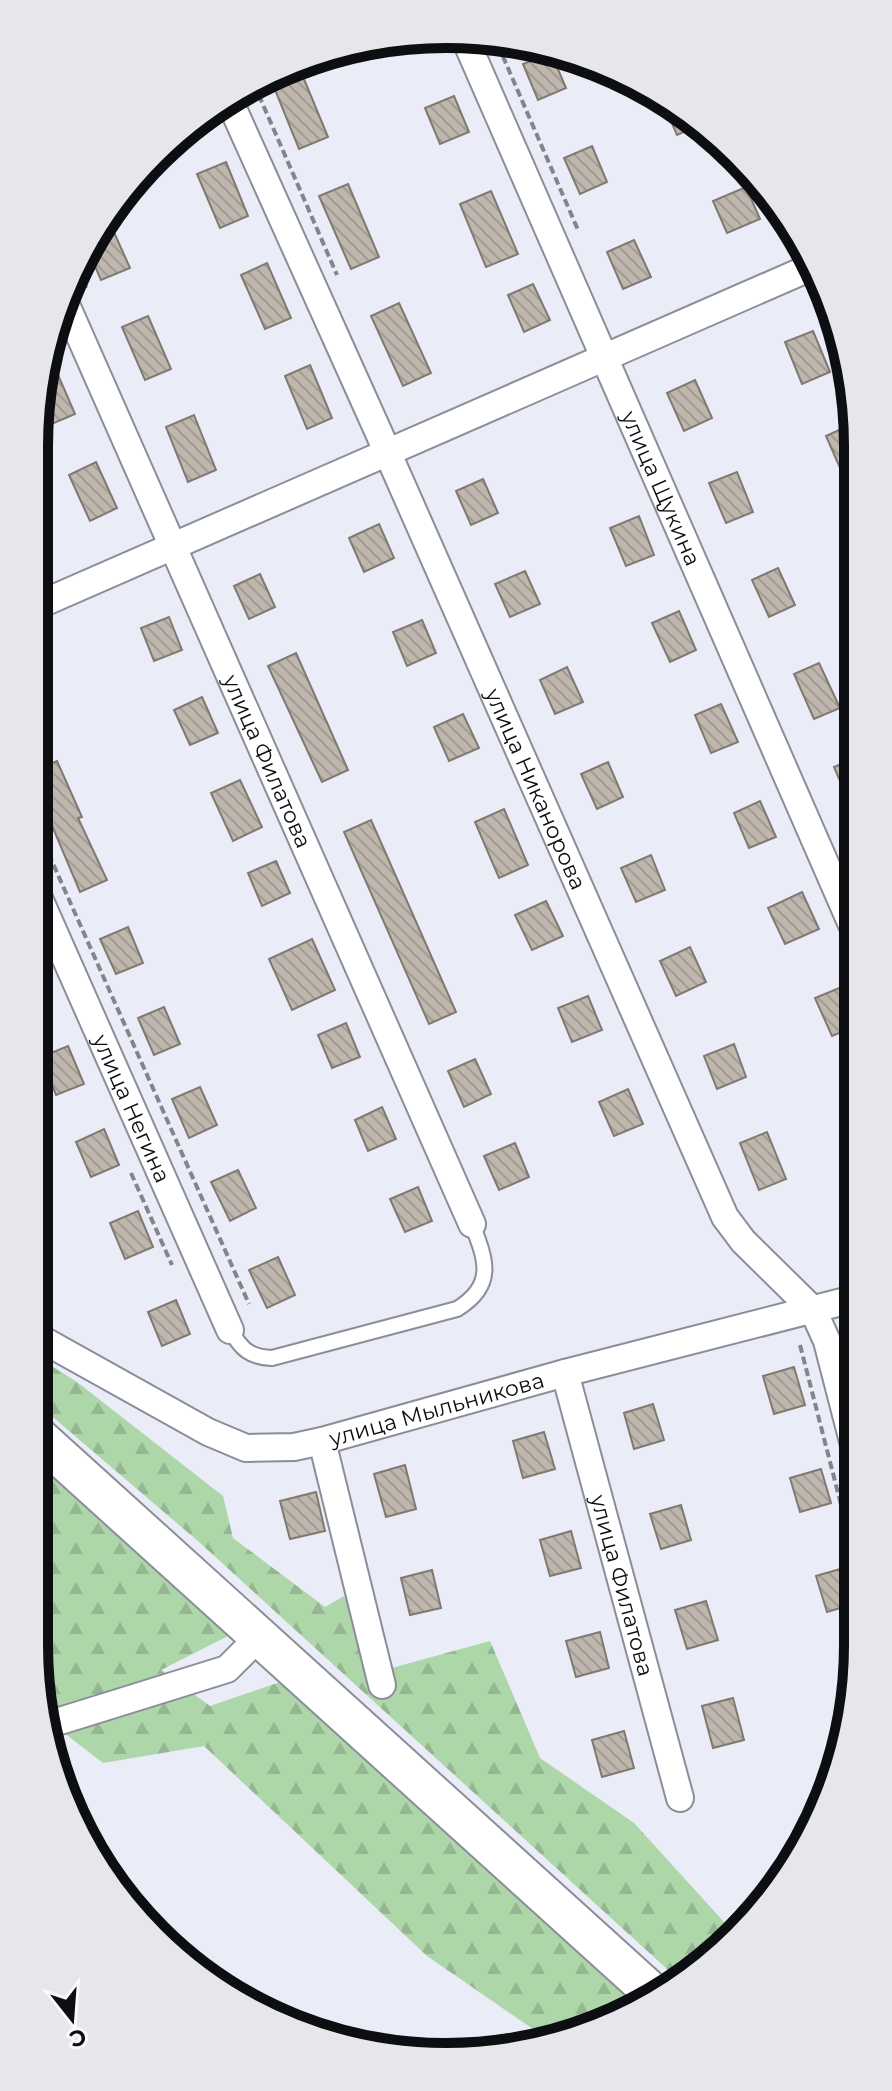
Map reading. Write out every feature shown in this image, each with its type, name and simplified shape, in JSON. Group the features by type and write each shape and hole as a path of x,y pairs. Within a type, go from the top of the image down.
{"street":[{"name":"улица Щукина","path":"469,49 844,907"},
{"name":"улица Никанорова","path":"233,110 725,1217 827,1341 844,1407"},
{"path":"48,601 803,271"},
{"name":"улица Филатова","path":"70,314 472,1224"},
{"name":"улица Негина","path":"48,919 230,1330"},
{"name":"улица Мыльникова","path":"48,1343 208,1432 246,1448 294,1447 844,1302"},
{"name":"улица Филатова","path":"565,1373 680,1798"},
{"path":"322,1441 382,1685"},
{"path":"48,1446 648,1988"},
{"path":"56,1722 227,1669 260,1636"}],"lane":[{"path":"230,1330 246,1353 272,1358 457,1309 470,1301 486,1272 472,1224"}],"path":[{"path":"501,52 582,241"},
{"path":"48,852 249,1304"},
{"path":"803,1313 844,1505"}],"green space":[{"path":"48,1364 77,1382 223,1496 233,1538 325,1607 344,1596 388,1669 490,1641 540,1758 634,1823 727,1926 671,1973 199,1542 48,1413"},
{"path":"48,1471 230,1635 161,1670 210,1706 283,1681 636,1995 598,2013 537,2032 427,1956 204,1746 103,1763 57,1728 51,1697"},
{"path":"808,1804 811,1804 803,1821 796,1834"}],"building":[{"path":"536,59 556,64 566,88 538,100 523,64"},
{"path":"302,75 328,137 299,149 274,87"},
{"path":"454,96 469,132 440,144 425,108"},
{"path":"669,116 688,130 677,135"},
{"path":"592,146 607,182 580,194 564,158"},
{"path":"226,162 248,216 220,228 197,174"},
{"path":"348,184 379,257 351,269 319,196"},
{"path":"746,187 760,219 727,233 713,201"},
{"path":"491,191 518,254 486,267 460,204"},
{"path":"113,229 130,268 101,280 93,262"},
{"path":"634,240 651,277 623,289 607,252"},
{"path":"267,263 291,318 265,329 241,275"},
{"path":"533,284 550,320 524,332 508,295"},
{"path":"399,303 431,373 403,386 371,316"},
{"path":"148,316 171,369 145,380 122,327"},
{"path":"813,331 830,372 802,384 785,342"},
{"path":"310,365 332,418 307,429 285,376"},
{"path":"56,369 75,414 49,425"},
{"path":"695,380 712,418 684,431 667,393"},
{"path":"194,415 216,470 188,482 166,427"},
{"path":"843,428 844,477 826,436"},
{"path":"96,462 117,508 90,521 69,475"},
{"path":"737,472 753,512 726,523 709,483"},
{"path":"483,479 498,513 471,525 456,491"},
{"path":"639,516 654,555 626,566 610,528"},
{"path":"379,524 394,558 364,572 349,538"},
{"path":"778,568 795,605 769,617 752,580"},
{"path":"525,571 540,604 510,617 495,584"},
{"path":"260,574 275,607 249,619 234,586"},
{"path":"679,611 696,650 670,662 652,623"},
{"path":"169,617 182,650 154,661 141,628"},
{"path":"422,620 436,653 407,666 393,632"},
{"path":"296,653 348,770 322,782 268,666"},
{"path":"819,663 840,708 814,719 794,674"},
{"path":"567,667 583,702 555,714 540,680"},
{"path":"202,697 218,733 190,745 174,710"},
{"path":"721,704 738,742 711,753 695,715"},
{"path":"463,714 479,748 449,761 434,727"},
{"path":"57,761 82,817 78,818 107,880 80,892 48,816 48,765"},
{"path":"608,762 623,797 597,809 581,774"},
{"path":"844,763 844,790 834,767"},
{"path":"240,780 262,827 233,841 211,793"},
{"path":"760,801 776,837 749,848 734,813"},
{"path":"504,809 528,865 499,878 475,822"},
{"path":"371,820 456,1012 429,1024 344,832"},
{"path":"651,855 665,890 636,902 621,868"},
{"path":"276,861 290,893 262,906 248,873"},
{"path":"802,892 819,929 785,944 768,908"},
{"path":"546,901 563,936 532,950 515,915"},
{"path":"128,927 143,963 116,974 100,939"},
{"path":"312,939 335,990 292,1010 269,959"},
{"path":"690,947 706,982 676,996 660,961"},
{"path":"844,986 844,1031 832,1036 815,998"},
{"path":"588,996 602,1030 572,1042 558,1008"},
{"path":"164,1007 180,1044 154,1055 138,1018"},
{"path":"346,1023 360,1057 332,1068 318,1035"},
{"path":"734,1044 746,1077 717,1089 704,1056"},
{"path":"68,1046 84,1084 56,1095 48,1075 48,1054"},
{"path":"475,1059 491,1094 464,1107 448,1071"},
{"path":"200,1087 217,1125 189,1138 172,1099"},
{"path":"628,1089 643,1124 614,1136 599,1102"},
{"path":"382,1107 396,1139 368,1151 355,1120"},
{"path":"104,1129 119,1165 91,1177 76,1142"},
{"path":"767,1132 786,1179 759,1190 740,1143"},
{"path":"515,1143 529,1177 499,1190 484,1156"},
{"path":"238,1170 256,1208 230,1221 211,1182"},
{"path":"418,1187 432,1221 405,1232 390,1199"},
{"path":"138,1211 153,1247 125,1259 110,1223"},
{"path":"278,1257 295,1295 267,1308 249,1270"},
{"path":"176,1300 190,1334 162,1346 148,1312"},
{"path":"794,1367 805,1405 774,1414 763,1376"},
{"path":"653,1404 664,1440 634,1449 624,1413"},
{"path":"544,1432 555,1469 523,1478 513,1441"},
{"path":"405,1465 416,1509 386,1517 374,1474"},
{"path":"821,1469 831,1503 800,1512 790,1478"},
{"path":"316,1492 325,1531 290,1539 280,1501"},
{"path":"681,1505 691,1540 661,1549 650,1514"},
{"path":"571,1531 581,1568 550,1576 540,1540"},
{"path":"844,1568 844,1607 827,1612 816,1576"},
{"path":"432,1570 441,1608 410,1615 401,1578"},
{"path":"706,1601 718,1640 687,1649 675,1610"},
{"path":"600,1632 609,1668 576,1677 566,1641"},
{"path":"733,1698 744,1740 713,1748 702,1706"},
{"path":"624,1731 634,1768 602,1777 592,1740"}]}
